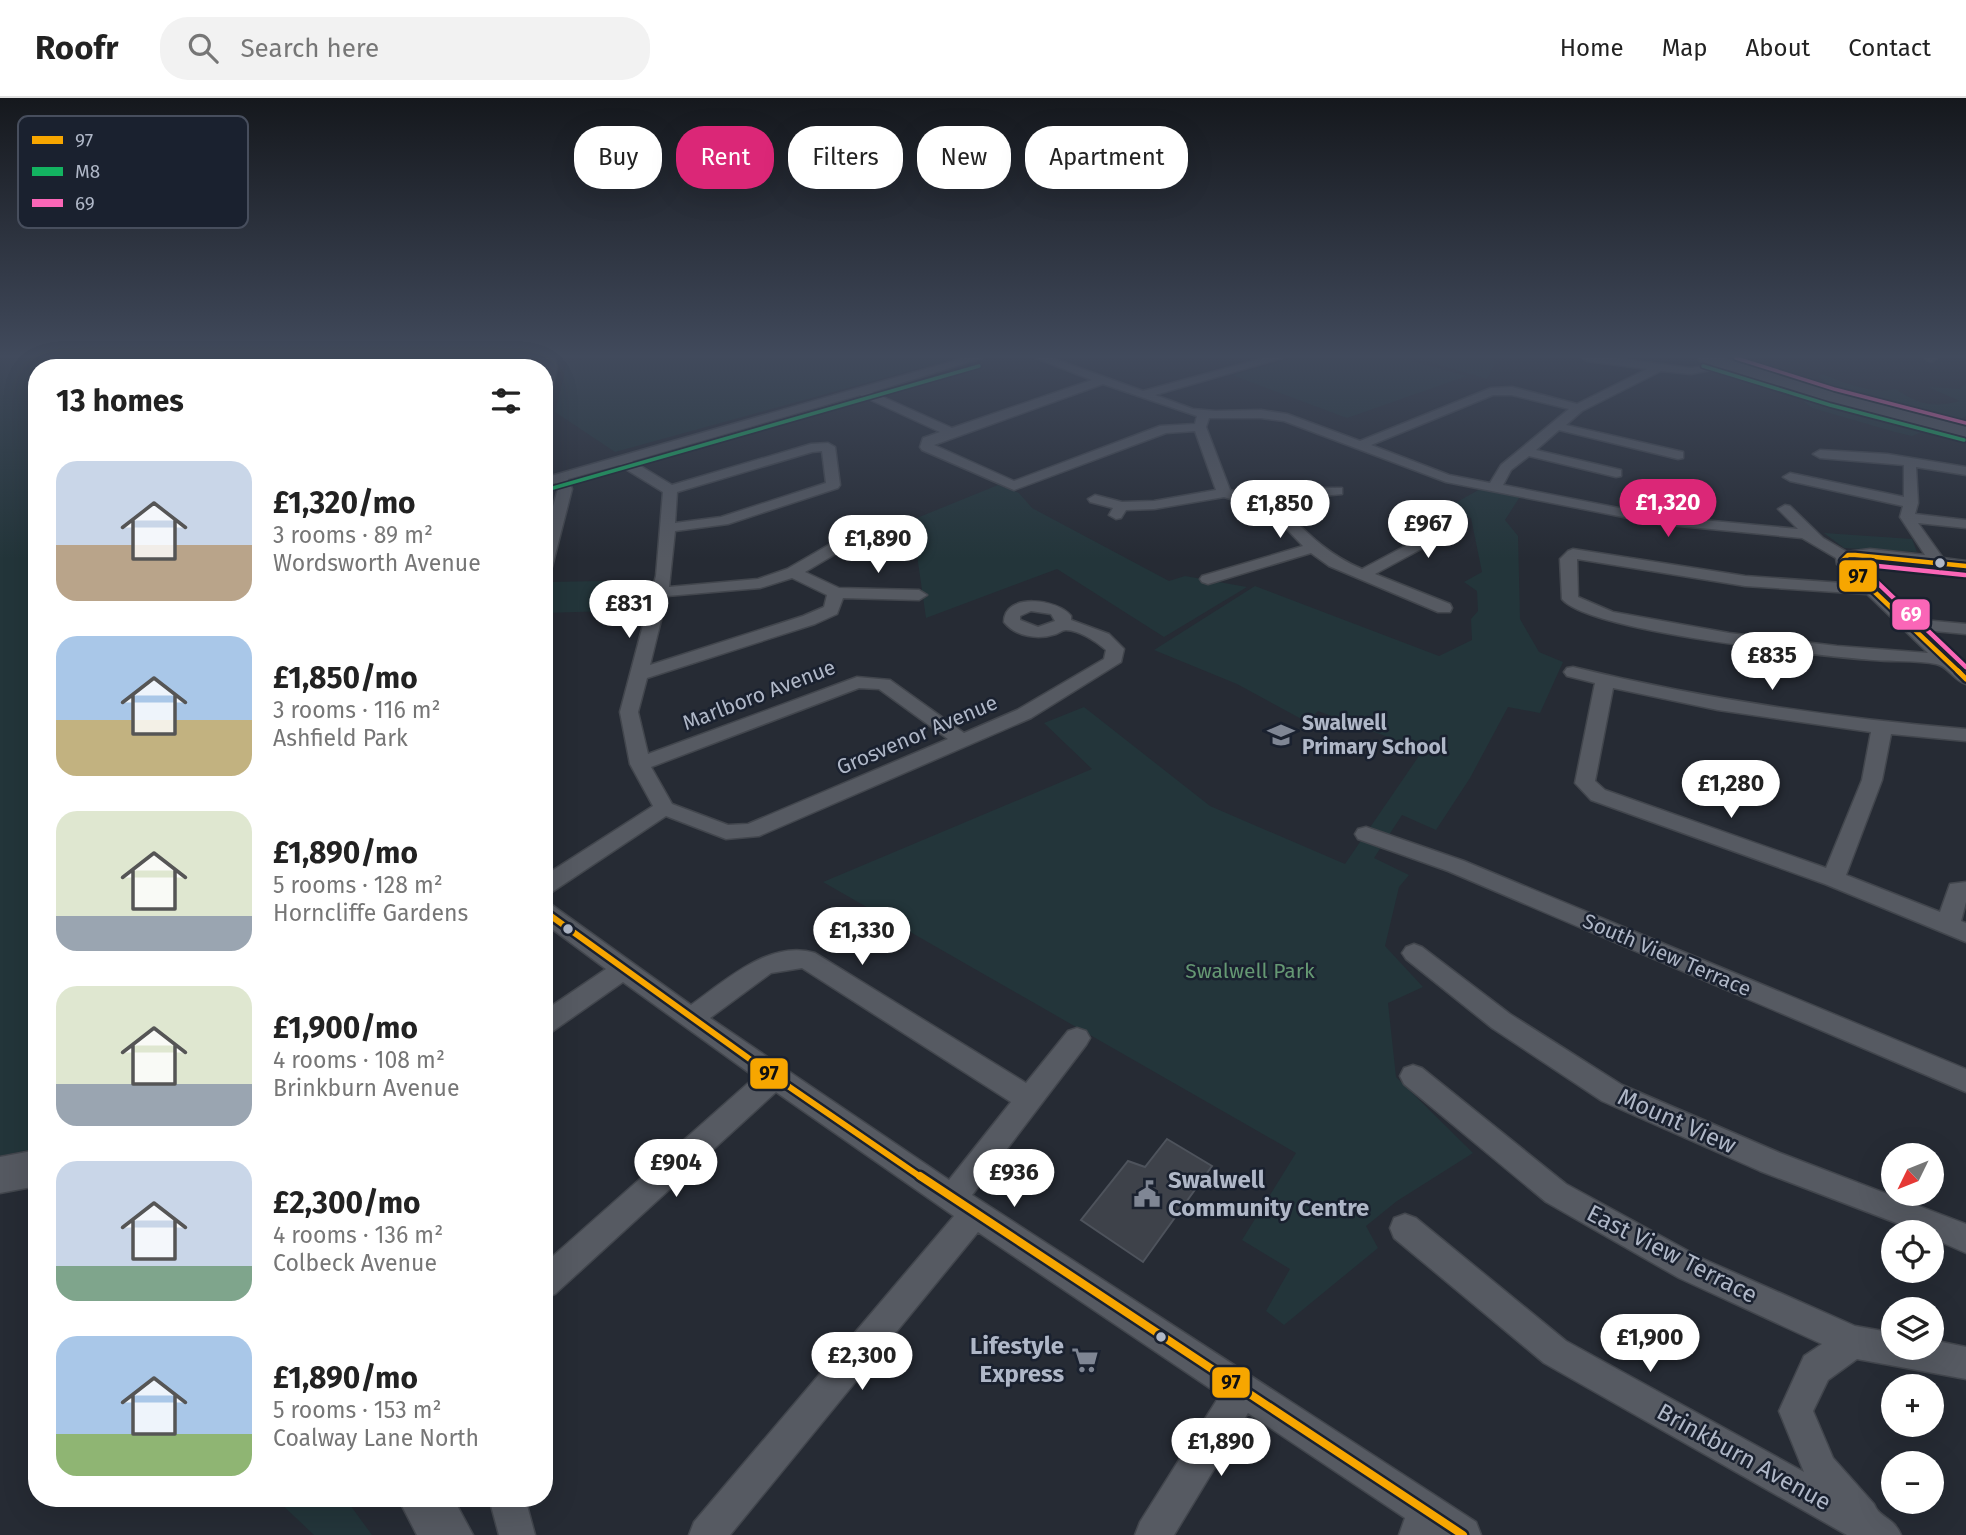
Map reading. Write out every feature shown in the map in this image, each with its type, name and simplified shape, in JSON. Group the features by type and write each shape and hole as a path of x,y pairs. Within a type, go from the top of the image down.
{"main road":[{"path":"1939,425 1966,432"},
{"path":"0,1175 28,1170"},
{"path":"429,1507 447,1535"}],"street":[{"path":"553,480 745,425"},
{"path":"935,425 952,433"},
{"path":"975,425 928,441 927,447 1014,486 1164,429 1183,425"},
{"path":"1203,425 1224,493"},
{"path":"1307,425 1446,478 1659,520 1802,534 1817,539"},
{"path":"1362,445 1411,425"},
{"path":"1495,486 1506,468 1556,426 1678,455"},
{"path":"667,528 723,521 833,485 828,447 839,432"},
{"path":"623,461 670,490 811,448 828,447"},
{"path":"1526,451 1616,473"},
{"path":"1820,454 1887,458 1966,471"},
{"path":"1909,467 1909,510 1938,562"},
{"path":"1790,477 1966,524"},
{"path":"553,534 565,489 561,479"},
{"path":"1280,514 1315,499 1308,488 1337,491"},
{"path":"553,881 664,807 640,764 629,712 660,592 670,490"},
{"path":"1095,499 1119,511 1224,493 1255,502 1280,514 1313,548 1334,563 1444,608"},
{"path":"1785,509 1832,552 1844,557 1871,555 1966,566"},
{"path":"660,592 760,583 793,572 870,527 896,523"},
{"path":"1404,524 1422,539 1446,540"},
{"path":"1362,575 1416,546 1422,539"},
{"path":"1208,579 1313,548"},
{"path":"1873,590 1745,581 1591,555 1573,554 1568,559 1570,599 1593,612 1687,631 1772,644 1848,653 1945,659"},
{"path":"1844,557 1842,561 1845,565 1966,678"},
{"path":"793,572 836,593 919,594"},
{"path":"640,674 809,620 831,610 836,593"},
{"name":"Grosvenor Avenue","path":"664,807 726,832 751,831 1024,714 1112,662 1115,649 1103,638 1063,623"},
{"path":"1908,624 1966,629"},
{"path":"1573,672 1605,681 1743,708 1881,728 1966,735"},
{"path":"1605,681 1585,783 1598,795 1833,879 1957,929 1958,890 1966,890"},
{"name":"Marlboro Avenue","path":"640,764 857,682 884,684 961,740"},
{"path":"1833,879 1884,741 1881,728"},
{"name":"South View Terrace","path":"1366,834 1456,866 1966,1081"},
{"path":"553,918 623,971 774,1077 1242,1391 1421,1523 1463,1535"},
{"name":"Mount View","path":"1414,953 1501,1021 1612,1093 1770,1162 1966,1238"},
{"path":"691,1019 765,965 806,959 1029,1099"},
{"path":"553,1018 623,971"},
{"path":"707,1535 964,1206 1029,1099 1077,1038"},
{"name":"East View Terrace","path":"1413,1076 1556,1193 1690,1268 1853,1342 1966,1363"},
{"path":"553,1276 774,1077"},
{"name":"Brinkburn Avenue","path":"1405,1228 1555,1352 1878,1532"},
{"path":"1853,1342 1816,1368 1796,1411 1821,1470 1878,1532"},
{"path":"1153,1535 1242,1391"},
{"path":"509,1507 517,1535"}],"green space":[{"path":"0,425 28,425 28,1150 0,1156"},
{"path":"575,425 713,425 615,452"},
{"path":"1871,425 1919,425 1930,428 1912,436"},
{"path":"998,485 1019,493 1032,508 1169,581 1185,576 1247,587 1164,637 1057,569 926,618 912,520"},
{"name":"Swalwell Park","path":"1482,488 1521,495 1505,520 1518,536 1520,619 1539,652 1563,662 1540,713 1508,707 1470,778 1436,830 1402,815 1374,858 1409,875 1399,887 1385,946 1423,987 1388,1003 1396,1077 1473,1153 1397,1201 1366,1226 1378,1248 1284,1325 1266,1311 1290,1269 1242,1240 1296,1153 823,882 1092,769 1044,723 1084,707 1210,806 1345,864 1423,750 1318,711 1307,722 1237,684 1154,650 1255,586 1439,656 1472,640 1471,619 1478,611 1477,591 1464,582 1482,572 1471,518 1441,511"},
{"path":"1824,533 1912,539 1917,552 1844,548"},
{"path":"649,580 643,610 553,613 553,582"},
{"path":"284,1507 352,1507 372,1535 314,1535"}],"building":[{"name":"Swalwell Community Centre","path":"1167,1139 1212,1166 1143,1262 1081,1220 1128,1161 1145,1167"}],"transit line":[{"name":"M8","path":"553,488 773,425"},
{"name":"M8","path":"1907,425 1964,440"},
{"name":"97","path":"1966,566 1855,555 1848,555 1842,561 1966,679"},
{"name":"69","path":"1965,575 1858,564 1966,667"},
{"name":"97","path":"553,918 884,1152 1463,1535"}],"place":[{"name":"Swalwell Primary School","path":"1281,735"},
{"name":"Swalwell Community Centre","path":"1147,1194"},
{"name":"Lifestyle Express","path":"1085,1360"}]}
